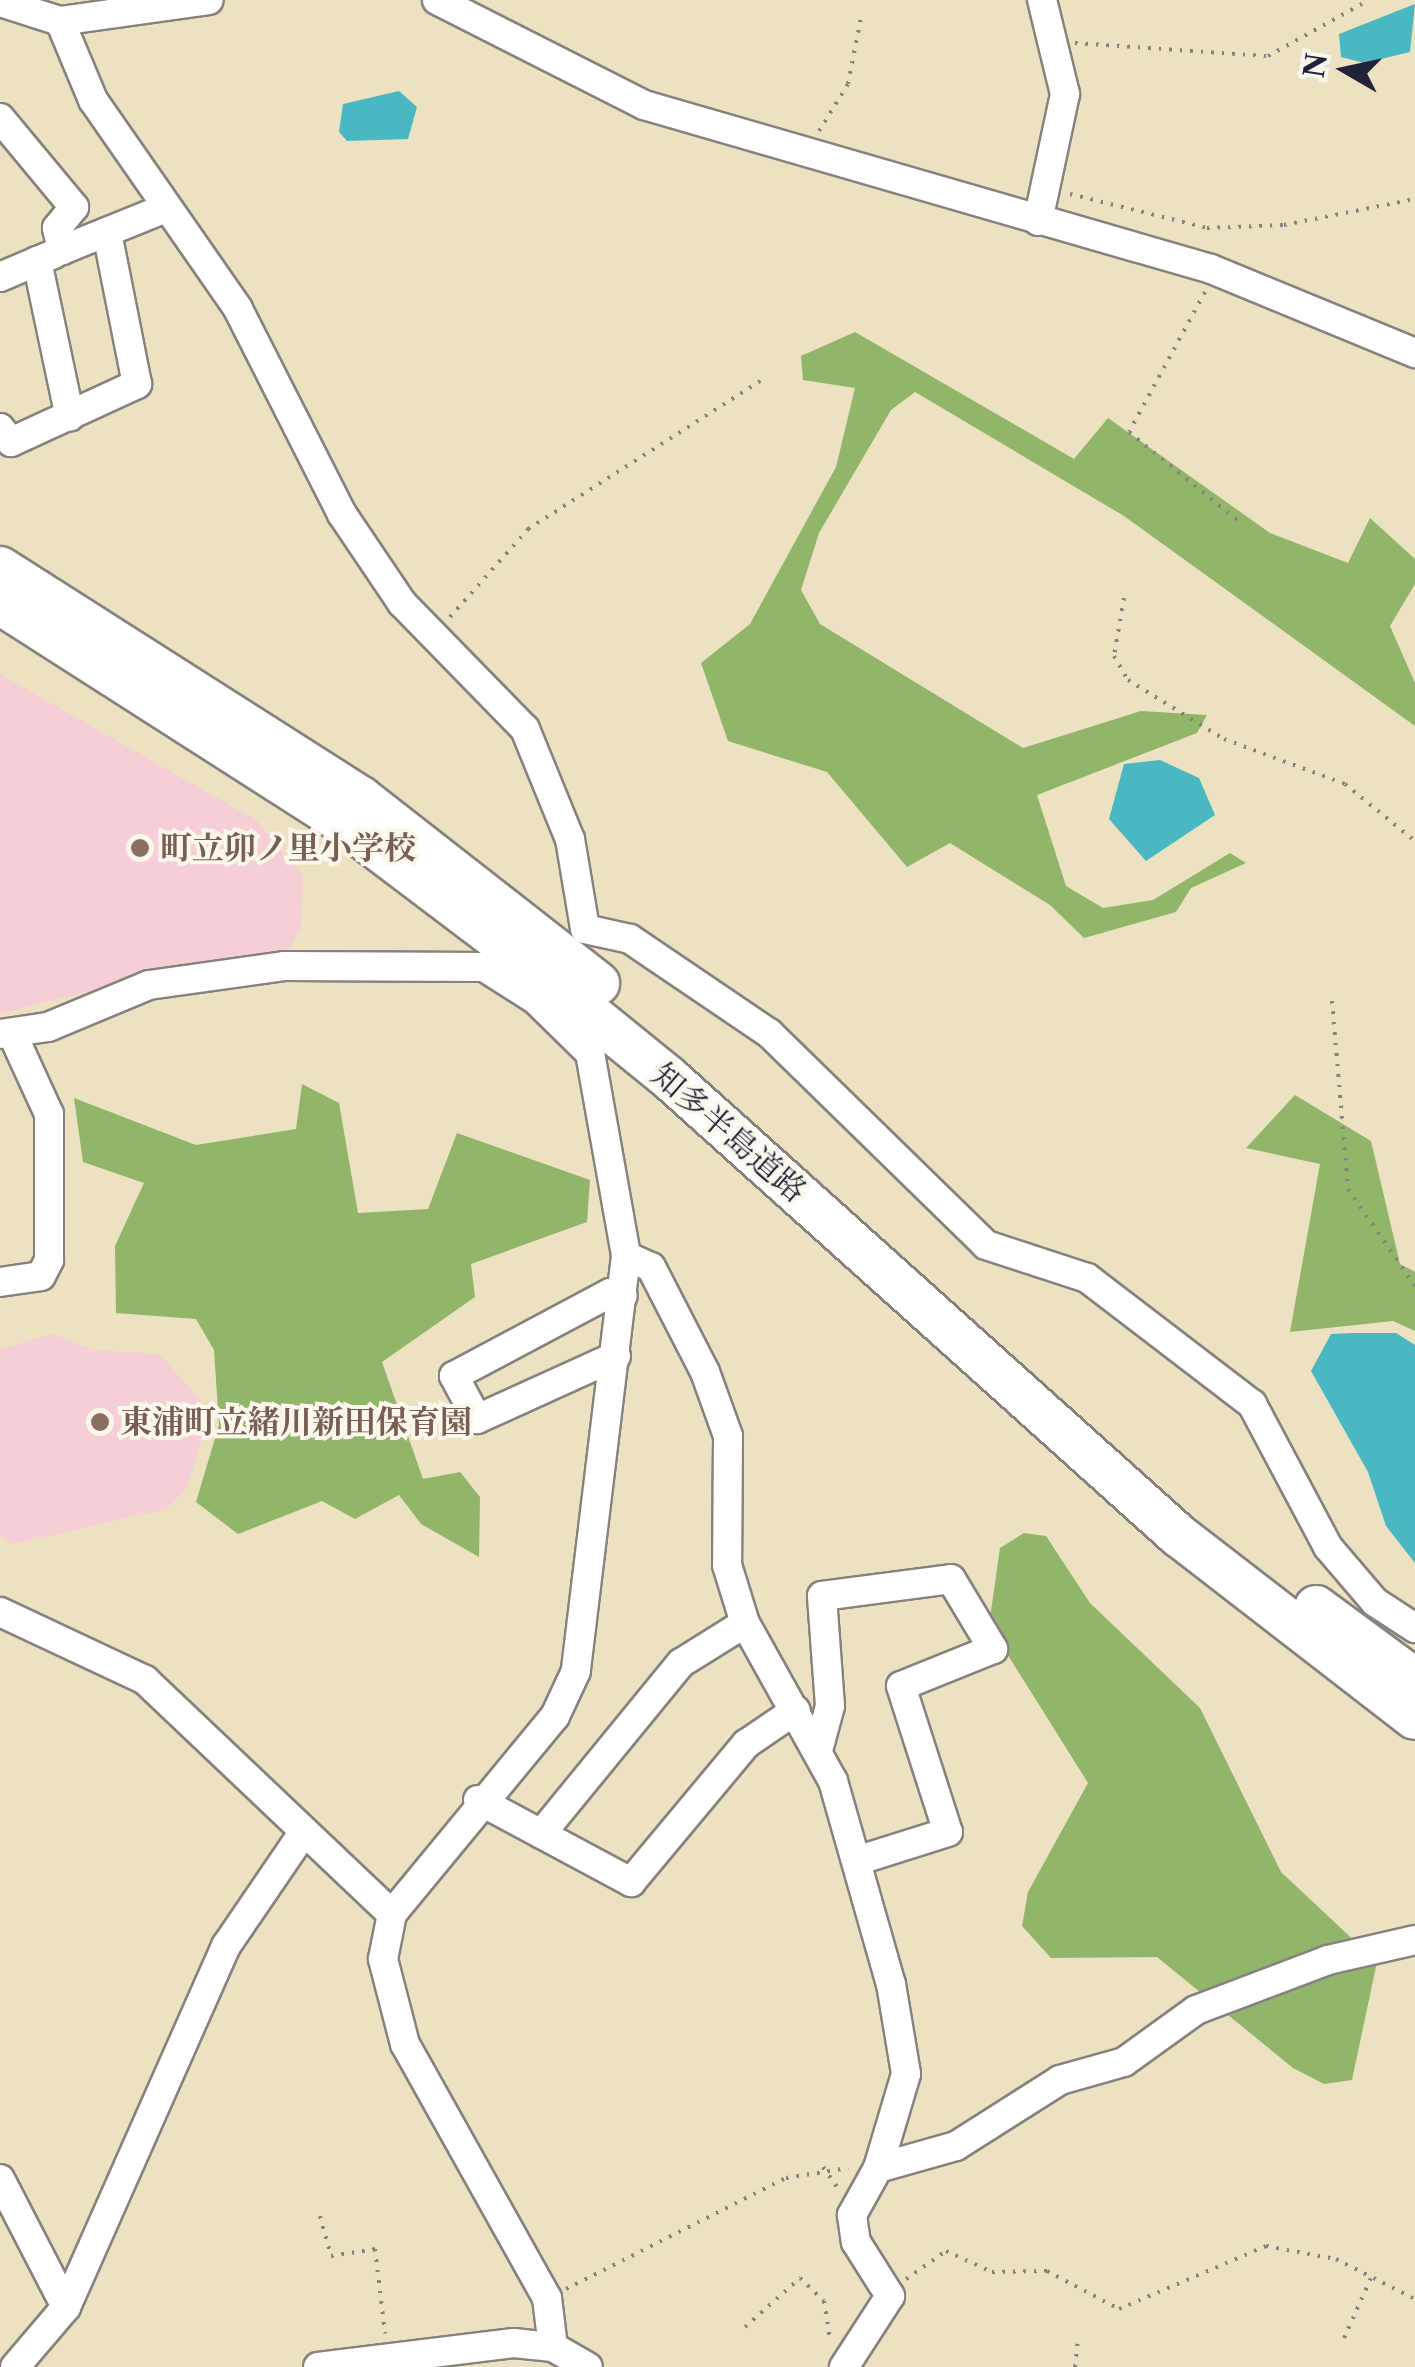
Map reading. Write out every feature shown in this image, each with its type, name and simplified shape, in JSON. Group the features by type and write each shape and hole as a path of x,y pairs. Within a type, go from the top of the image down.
{"highway":[{"name":"知多半島道路","path":"0,568 330,777 530,926 1092,1425 1415,1680"},
{"name":"知多半島道路","path":"0,603 345,824 514,952 682,1090 1178,1534 1415,1718"}],"street":[{"path":"0,2 60,21 210,0"},
{"path":"437,0 644,105 1211,269 1415,353"},
{"path":"1038,221 1065,94 1042,0"},
{"path":"60,21 93,100 238,309 342,514 434,635 524,729 570,840 585,929 630,938 768,1033 986,1244 1087,1278 1252,1404 1328,1547 1375,1602 1415,1628"},
{"path":"0,118 74,207 56,228 50,255 70,417"},
{"path":"0,277 166,208"},
{"path":"0,428 11,442 132,390 140,376 107,232"},
{"path":"0,1282 41,1276 49,1260 50,1114 6,1034 168,982 284,966 484,967 536,1000 590,1053 626,1256 572,1688 478,1800 392,1914 383,1958 396,2024 547,2298 553,2348"},
{"path":"626,1256 646,1262 663,1284 728,1436 727,1564 745,1623 819,1747 856,1861 906,2074 878,2168 853,2205 853,2229 890,2285 846,2363"},
{"path":"616,1356 477,1419 454,1376 610,1293 624,1296"},
{"path":"819,1747 830,1706 822,1596 951,1579 993,1648 902,1686 948,1832 856,1861"},
{"path":"0,1612 144,1680 392,1914"},
{"path":"541,1834 681,1663 745,1623"},
{"path":"478,1800 631,1882 746,1744 796,1710"},
{"path":"15,2367 66,2308 226,1946 303,1833"},
{"path":"878,2168 956,2146 1060,2080 1124,2062 1196,2010 1328,1960 1415,1940"},
{"path":"0,2179 66,2308"},
{"path":"318,2367 553,2348 588,2367"}],"path":[{"path":"1056,48 1268,56 1369,0"},
{"path":"809,155 848,84 862,12"},
{"path":"1047,186 1206,228 1284,225 1415,199"},
{"path":"1211,269 1130,432 1238,521"},
{"path":"434,635 528,530 762,380"},
{"path":"1124,598 1114,656 1143,693 1224,739 1345,784 1415,841"},
{"path":"1332,1001 1348,1189 1415,1286"},
{"path":"547,2298 786,2178 878,2168"},
{"path":"320,2216 331,2256 374,2249 388,2360"},
{"path":"890,2285 946,2252 992,2272 1047,2270 1119,2309 1266,2246 1336,2259 1415,2299"},
{"path":"1344,2338 1372,2277"},
{"path":"745,2327 800,2278 824,2301 827,2338 846,2363"},
{"path":"1075,2367 1078,2340"}],"shaded area":[{"name":"町立卯ノ里小学校","path":"0,674 256,820 303,876 301,928 284,958 156,974 0,1014"},
{"name":"東浦町立緒川新田保育園","path":"52,1334 95,1350 160,1354 201,1401 201,1443 186,1489 166,1509 14,1544 0,1537 0,1349"}],"green space":[{"path":"855,332 1074,459 1108,418 1270,533 1348,563 1370,518 1415,559 1415,584 1390,626 1415,683 1415,726 1124,516 915,392 891,410 819,533 801,590 820,624 1023,748 1141,711 1207,715 1197,733 1037,795 1066,886 1103,908 1153,900 1230,853 1246,863 1191,888 1176,912 1084,938 1050,905 950,843 907,867 827,772 728,741 701,663 750,624 836,467 855,388 803,380 801,356"},
{"path":"302,1084 339,1103 358,1213 428,1209 457,1133 590,1180 587,1222 471,1264 475,1297 382,1362 423,1479 460,1472 480,1497 479,1557 421,1524 399,1495 355,1519 322,1501 238,1534 196,1502 219,1425 214,1350 196,1319 116,1313 115,1246 144,1183 83,1162 74,1098 196,1145 296,1129"},
{"path":"1295,1095 1371,1141 1400,1264 1415,1272 1415,1331 1393,1321 1290,1332 1320,1164 1246,1148"},
{"path":"1024,1533 1046,1536 1090,1603 1200,1708 1281,1872 1377,1962 1352,2080 1324,2084 1293,2068 1157,1957 1051,1958 1022,1926 1028,1892 1088,1783 989,1625 1000,1548"}],"water":[{"path":"1415,4 1410,52 1364,63 1341,57 1339,34"},
{"path":"399,91 417,107 408,139 347,141 339,132 343,104"},
{"path":"1160,760 1199,778 1215,815 1146,861 1109,819 1124,764"},
{"path":"1396,1333 1415,1345 1415,1563 1386,1526 1368,1472 1311,1371 1331,1334"}],"place":[{"name":"町立卯ノ里小学校","path":"140,848"},
{"name":"東浦町立緒川新田保育園","path":"100,1422"}]}
